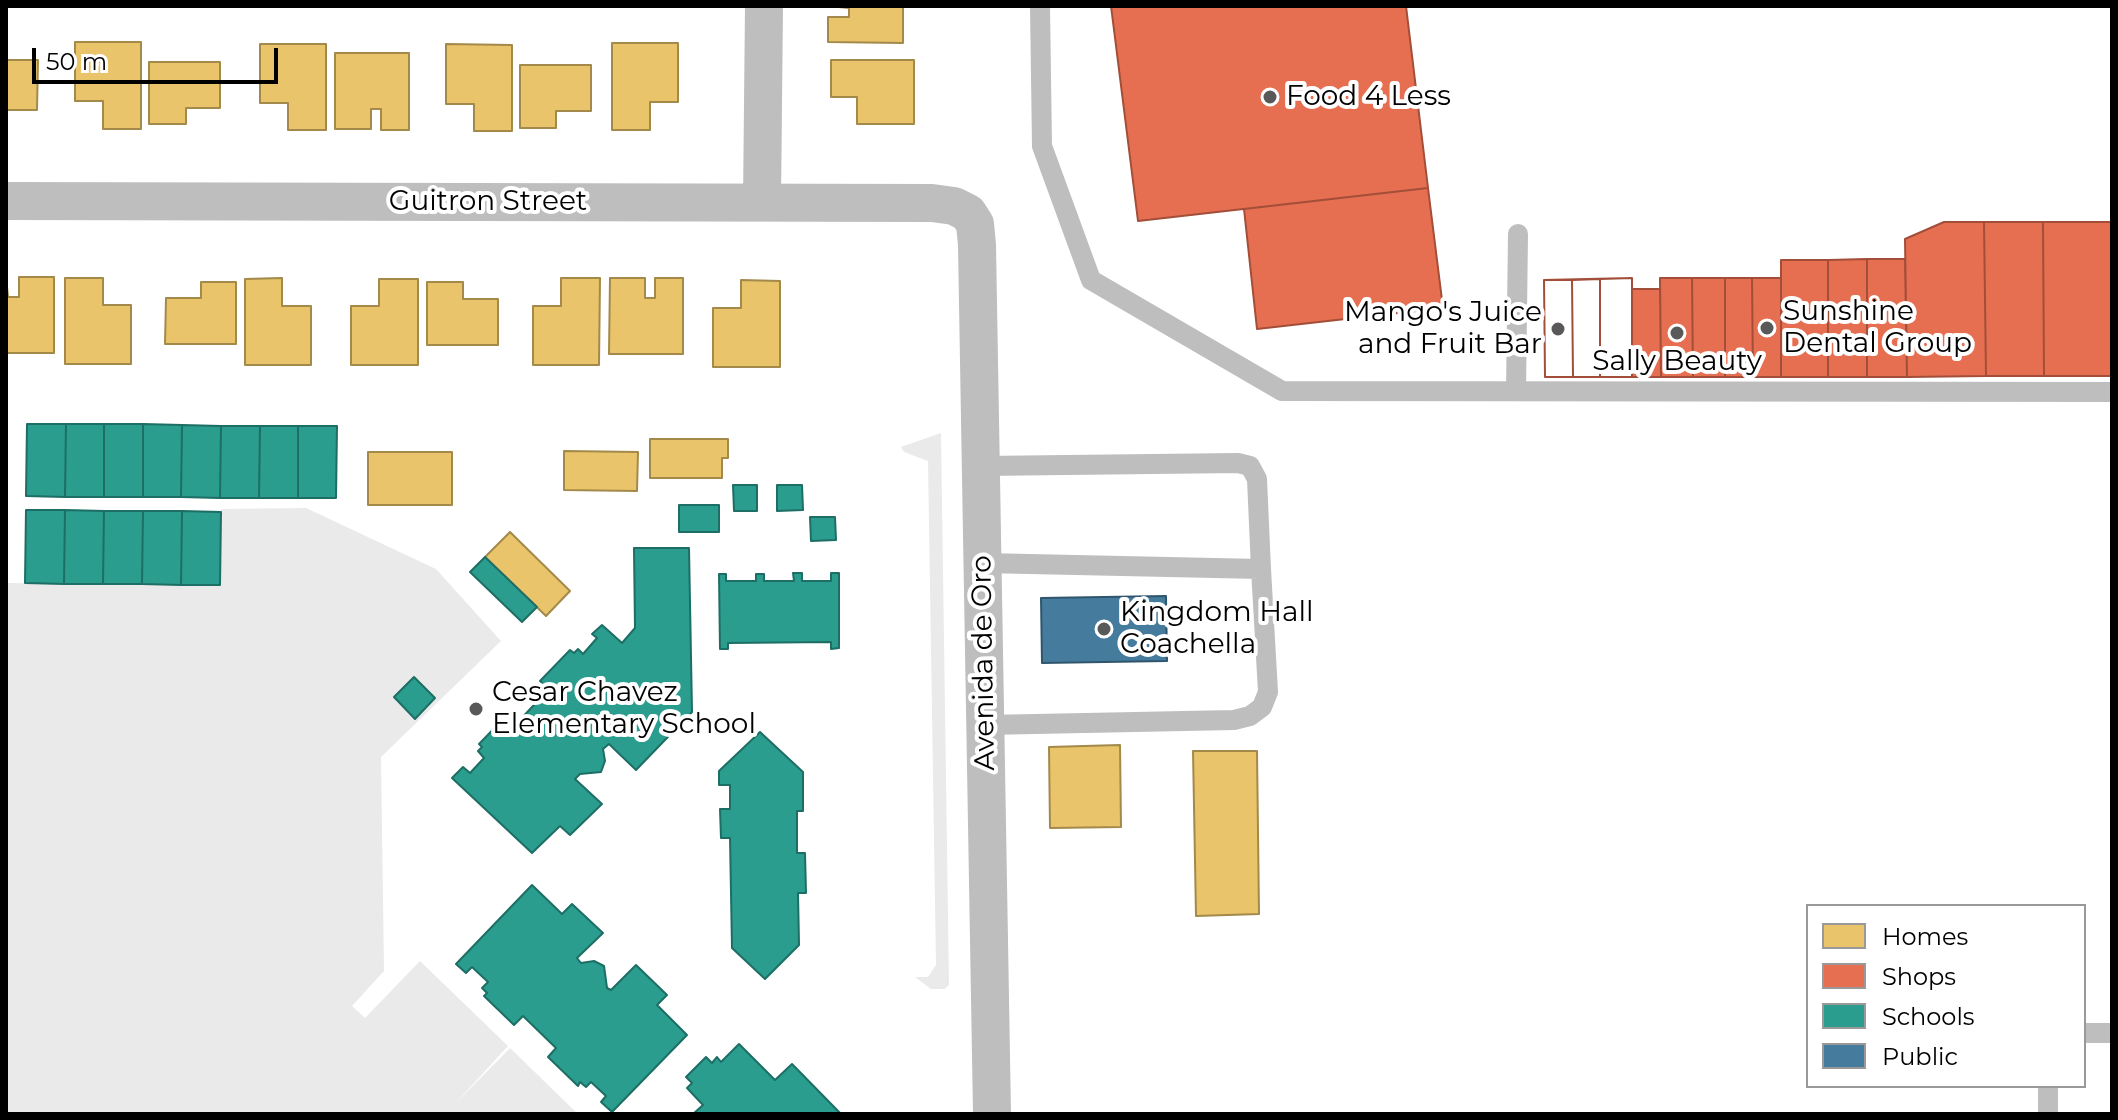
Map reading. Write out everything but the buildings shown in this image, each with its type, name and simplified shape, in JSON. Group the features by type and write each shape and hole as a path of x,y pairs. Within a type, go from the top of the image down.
{"street":[{"path":"762,202 764,6"},
{"name":"Guitron Street","path":"6,201 932,203 954,206 968,213"},
{"name":"Avenida de Oro","path":"968,213 975,224 977,245 992,1114"}],"lane":[{"path":"1040,6 1042,146 1091,280 1282,391 2112,392"},
{"path":"1516,391 1518,234"},
{"path":"981,466 1238,463 1250,466 1257,479 1268,692 1262,707 1250,716 1234,720 985,725"},
{"path":"983,563 1261,569"},
{"path":"2086,1033 2112,1033"},
{"path":"2048,1088 2048,1114"}],"shaded area":[{"path":"941,433 949,985 945,989 931,989 915,977 928,977 936,965 928,461 904,452 901,447"},
{"path":"306,508 436,569 501,641 381,757 384,971 352,1006 365,1018 420,961 508,1046 454,1105 510,1048 578,1114 6,1114 6,583 220,585 221,509"}],"place":[{"name":"Food 4 Less","path":"1270,97"},
{"name":"Sunshine Dental Group","path":"1767,328"},
{"name":"Mango's Juice and Fruit Bar","path":"1558,329"},
{"name":"Sally Beauty","path":"1677,333"},
{"name":"Kingdom Hall Coachella","path":"1104,629"},
{"name":"Cesar Chavez Elementary School","path":"476,709"}]}
